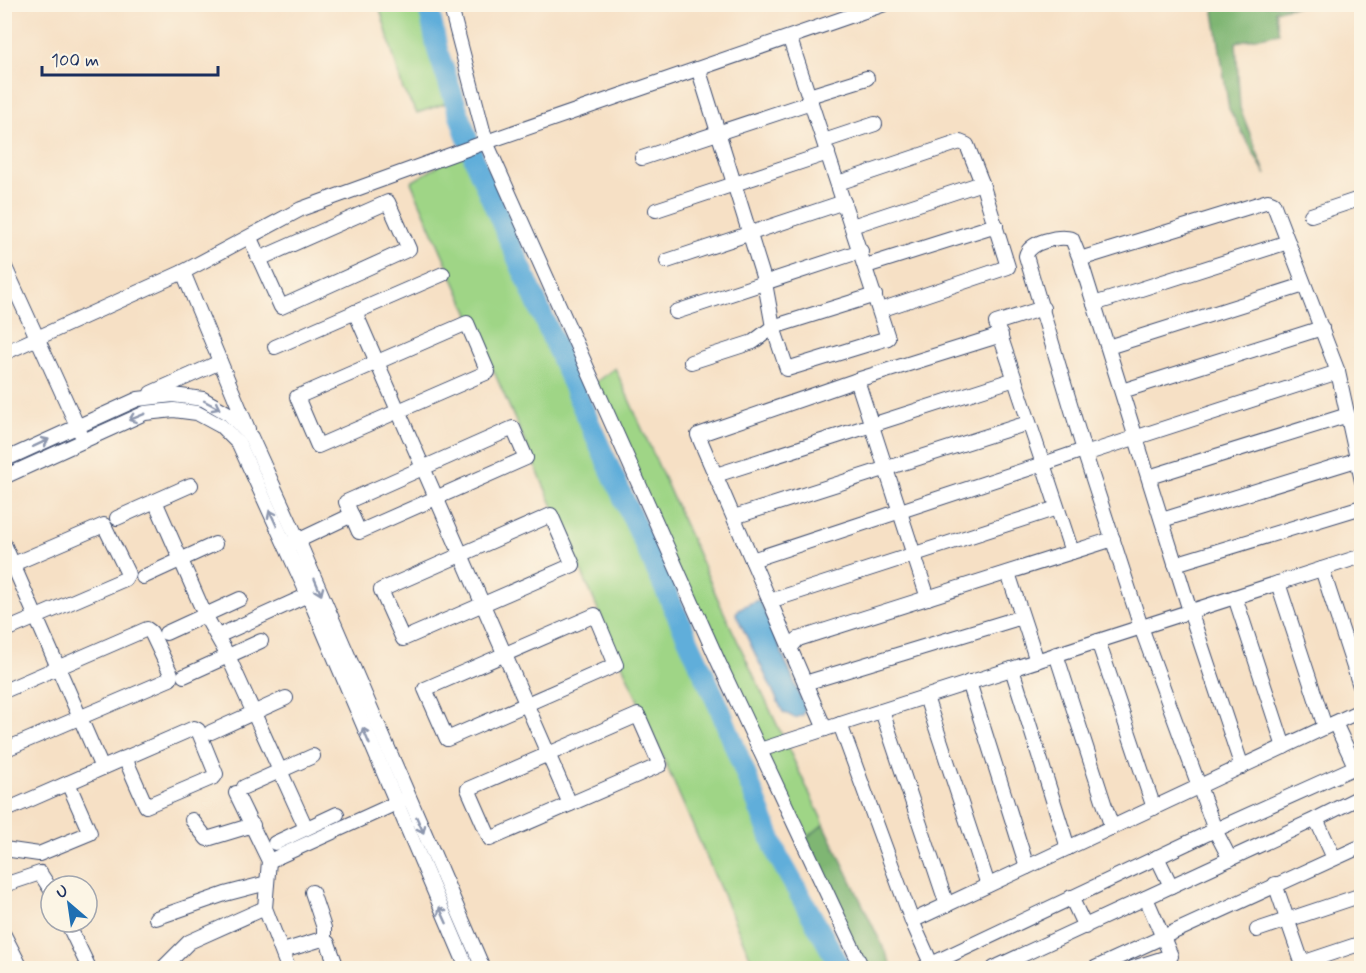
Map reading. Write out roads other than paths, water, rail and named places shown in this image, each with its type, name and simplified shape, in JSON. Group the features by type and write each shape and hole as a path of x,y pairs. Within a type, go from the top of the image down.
{"street":[{"path":"450,4 483,143 862,969"},
{"path":"4,353 183,272 301,209 458,151 790,39 877,6"},
{"path":"699,70 750,232 765,283 773,327 787,369 888,338 790,39"},
{"path":"642,159 718,134 867,78"},
{"path":"656,210 735,183 826,147 875,124"},
{"path":"838,183 963,142 967,145 996,225 1008,267 880,310"},
{"path":"852,226 982,183"},
{"path":"1311,215 1362,198"},
{"path":"1080,259 1268,201 1273,203 1338,372 1362,481"},
{"path":"250,237 259,258 281,307 409,249 388,202 259,258"},
{"path":"667,261 844,202"},
{"path":"866,266 996,225"},
{"path":"1230,859 1215,830 1141,627 1026,256 1032,246 1065,237 1072,239 1242,767"},
{"path":"1094,304 1288,242"},
{"path":"676,312 861,251"},
{"path":"4,265 84,440"},
{"path":"183,272 251,436 292,543 483,969"},
{"path":"275,347 443,273"},
{"path":"1108,347 1304,285"},
{"path":"690,362 753,342 773,327 875,295"},
{"path":"1043,308 996,323 1072,552"},
{"path":"355,312 570,804"},
{"path":"467,323 488,372 398,411 318,446 297,397 467,323"},
{"path":"1122,391 1322,328"},
{"path":"825,729 698,435 857,380 1001,335"},
{"path":"4,460 220,362"},
{"path":"752,560 1042,464 1338,372"},
{"path":"716,476 1015,379"},
{"path":"857,380 928,598"},
{"path":"138,399 173,395 202,399 229,414 251,436"},
{"path":"4,477 145,413 174,410 197,413 222,426 239,444 292,543 308,595 467,969"},
{"path":"1149,477 1348,415"},
{"path":"734,517 1028,423"},
{"path":"513,428 526,458 359,532 346,502 423,468 513,428"},
{"path":"1162,520 1356,460"},
{"path":"117,518 190,485"},
{"path":"155,501 205,615 228,656 306,828"},
{"path":"1175,564 1362,507"},
{"path":"770,601 1057,508"},
{"path":"292,543 352,515"},
{"path":"551,515 573,565 483,604 403,639 381,590 551,515"},
{"path":"4,631 125,579 128,574 104,525 9,566"},
{"path":"790,648 798,639 1113,539"},
{"path":"4,544 9,566 36,618 102,768"},
{"path":"143,577 215,544"},
{"path":"760,750 1362,556"},
{"path":"1322,569 1362,692"},
{"path":"1008,573 1037,661"},
{"path":"1278,583 1330,725 1358,765 1362,781"},
{"path":"218,636 308,595"},
{"path":"1235,597 1284,747"},
{"path":"166,633 240,599"},
{"path":"595,615 616,665 526,704 447,739 425,689 595,615"},
{"path":"805,683 1022,617"},
{"path":"4,691 147,629 151,632 171,675 170,679 4,750"},
{"path":"184,676 261,641"},
{"path":"1098,641 1154,808"},
{"path":"1056,654 1112,828"},
{"path":"1012,669 1068,848"},
{"path":"969,682 1027,867"},
{"path":"926,697 988,885"},
{"path":"211,732 286,698"},
{"path":"912,921 1362,710"},
{"path":"882,711 947,904"},
{"path":"638,715 660,765 570,804 490,839 468,789 638,715"},
{"path":"840,724 929,967 1071,897 1358,765"},
{"path":"4,811 125,758 194,729 198,730 216,774 214,777 146,806 125,758"},
{"path":"288,969 265,908 269,861 240,790 313,756"},
{"path":"4,849 39,854 90,833 68,783"},
{"path":"994,969 1362,796"},
{"path":"269,861 408,798"},
{"path":"275,843 337,814"},
{"path":"1316,819 1334,858"},
{"path":"192,820 207,839 253,825"},
{"path":"1095,969 1275,884 1362,846"},
{"path":"1157,857 1171,886"},
{"path":"4,885 43,874"},
{"path":"156,918 225,894 267,883"},
{"path":"1275,884 1289,919 1303,966 1362,944"},
{"path":"312,892 324,928 324,940 337,969"},
{"path":"1257,930 1362,895"},
{"path":"1071,897 1085,927"},
{"path":"1133,969 1171,956 1146,898"},
{"path":"163,969 189,942 265,908"},
{"path":"73,934 89,969"},
{"path":"4,935 21,969"},
{"path":"283,951 316,939 324,940"}],"water":[{"path":"758,600 805,708 803,715 795,718 783,712 736,614 738,609"}],"waterway":[{"path":"428,4 438,52 476,164 600,447 720,709 778,856 841,968"}]}
